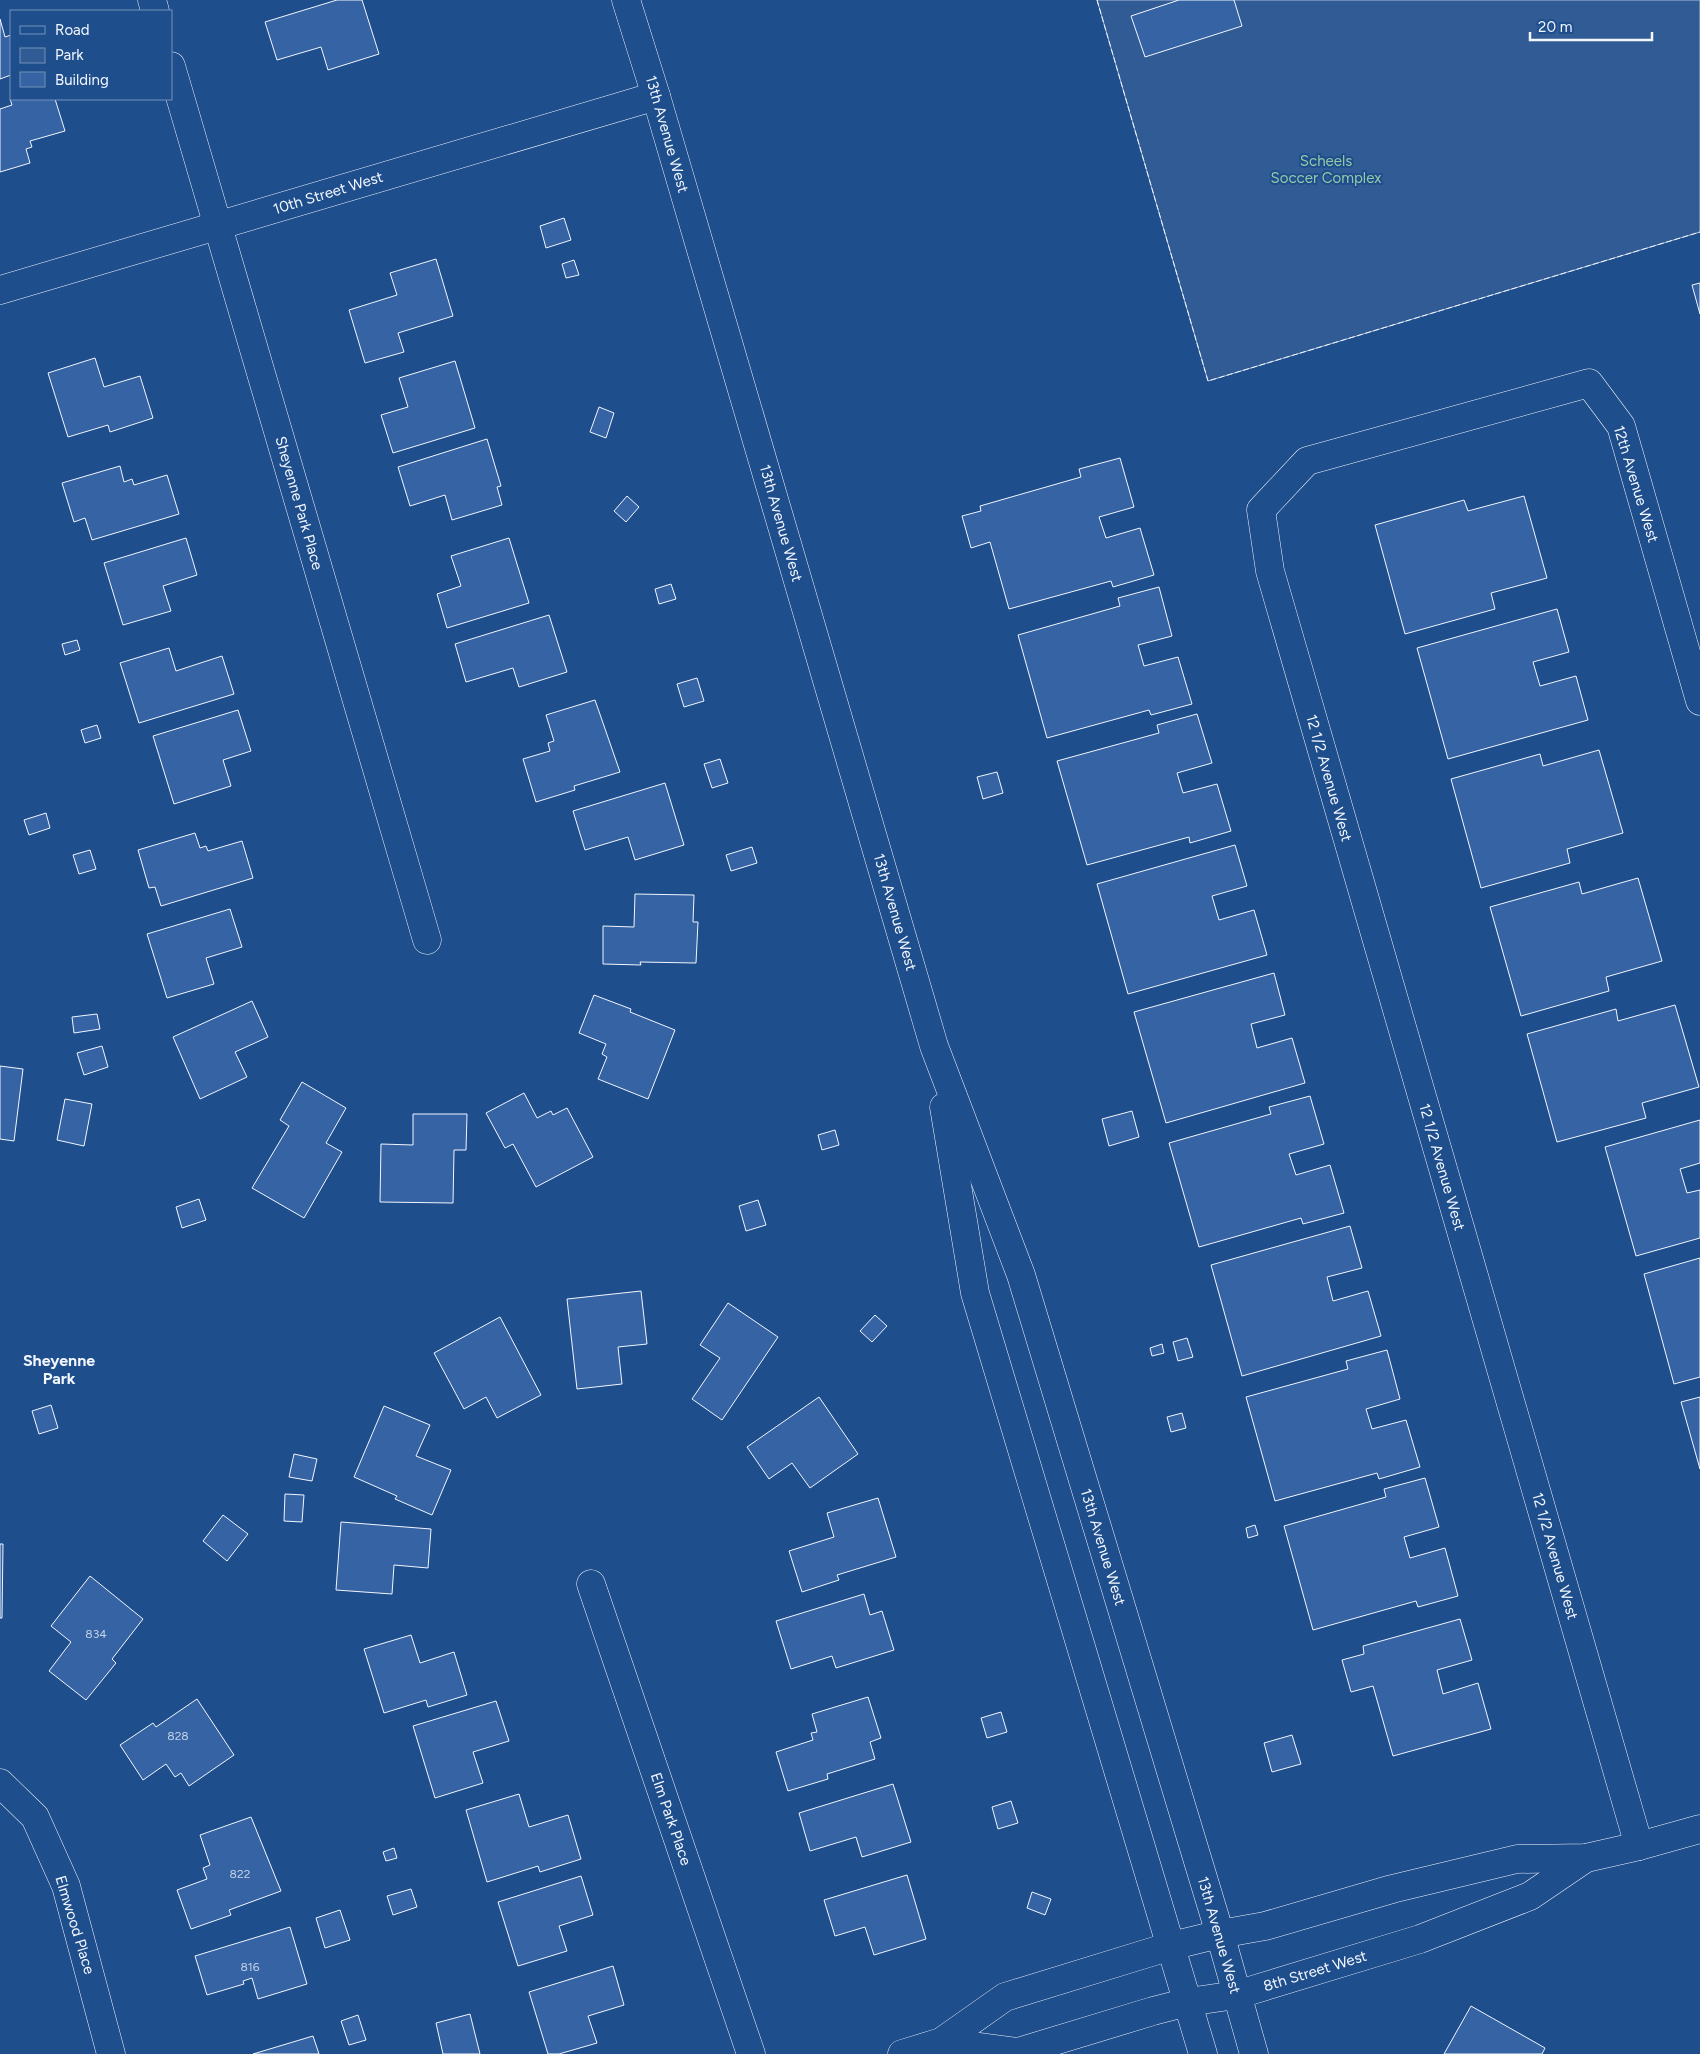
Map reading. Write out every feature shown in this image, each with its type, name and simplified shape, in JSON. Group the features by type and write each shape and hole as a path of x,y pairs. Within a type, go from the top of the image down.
{"street":[{"name":"13th Avenue West","path":"626,0 656,96 934,1046 1021,1275 1220,1934 1254,2054"},
{"name":"Sheyenne Park Place","path":"172,69 427,940"},
{"name":"10th Street West","path":"0,290 656,96"},
{"name":"12th Avenue West","path":"1279,491 1307,461 1589,383 1621,426 1700,701"},
{"name":"12 1/2 Avenue West","path":"1279,491 1261,510 1270,571 1639,1846"},
{"name":"13th Avenue West","path":"934,1046 975,1293 1203,2054"},
{"name":"Elm Park Place","path":"591,1584 751,2054"},
{"name":"Elmwood Place","path":"0,1783 35,1817 66,1886 111,2054"},
{"name":"8th Street West","path":"902,2054 941,2042 1006,1997 1171,1946 1220,1934 1265,1926 1392,1889 1517,1859 1586,1858 1700,1829"},
{"name":"8th Street West","path":"941,2042 1018,2052 1153,2011 1188,2002 1236,1995 1420,1939 1530,1896 1586,1858"}],"green space":[{"name":"Scheels Soccer Complex","path":"1097,0 1700,0 1700,232 1208,381"}],"building":[{"path":"337,0 362,0 379,54 328,70 321,47 277,60 265,22"},
{"path":"1179,0 1234,0 1242,26 1145,57 1131,16"},
{"path":"0,19 5,37 10,35 10,75 0,79"},
{"path":"10,100 55,100 65,131 30,141 32,147 26,149 30,163 0,172 0,109 12,105"},
{"path":"564,218 571,240 546,248 540,226"},
{"path":"436,259 453,316 398,333 404,352 365,363 349,310 397,295 390,273"},
{"path":"574,260 579,275 566,278 562,264"},
{"path":"1700,283 1700,314 1692,285"},
{"path":"95,358 104,387 140,376 153,418 110,432 108,425 68,437 48,373"},
{"path":"455,361 475,428 393,453 381,415 408,407 399,378"},
{"path":"599,407 614,413 606,438 590,432"},
{"path":"487,439 501,486 497,487 502,505 452,520 445,495 410,506 398,467"},
{"path":"1120,458 1134,507 1099,517 1106,538 1140,528 1154,575 1113,587 1111,581 1009,609 990,542 971,548 962,516 981,511 980,506 1081,477 1079,469"},
{"path":"120,466 124,482 132,479 134,485 167,475 179,514 92,540 85,518 74,522 62,483"},
{"path":"627,496 639,507 626,522 614,511"},
{"path":"1524,496 1547,578 1491,593 1495,609 1405,634 1375,525 1464,500 1468,511"},
{"path":"186,538 197,575 163,586 171,611 123,625 104,563"},
{"path":"509,538 529,603 447,628 437,594 461,586 451,556"},
{"path":"671,584 676,599 659,604 655,589"},
{"path":"1159,587 1172,636 1138,645 1144,666 1178,657 1192,704 1151,715 1149,710 1047,738 1018,635 1120,606 1118,598"},
{"path":"1557,609 1569,652 1533,662 1540,686 1576,676 1588,720 1448,759 1417,648"},
{"path":"549,615 567,672 519,687 513,668 466,682 455,644"},
{"path":"77,640 80,650 65,655 62,644"},
{"path":"169,648 176,671 222,656 234,694 139,723 120,663"},
{"path":"697,678 704,701 684,707 677,684"},
{"path":"595,700 620,772 574,786 575,790 536,802 523,759 550,751 548,743 554,741 546,715"},
{"path":"238,710 251,751 223,760 231,786 174,804 153,736"},
{"path":"1197,714 1212,763 1177,773 1183,793 1217,784 1231,831 1190,843 1189,837 1087,865 1057,761 1159,733 1157,725"},
{"path":"97,725 101,738 85,743 81,730"},
{"path":"1599,750 1623,833 1567,849 1570,863 1481,888 1451,779 1540,754 1543,766"},
{"path":"720,759 728,783 712,788 704,764"},
{"path":"997,772 1003,793 983,799 977,777"},
{"path":"665,783 684,845 635,860 628,837 585,850 573,811"},
{"path":"46,813 50,828 29,835 24,820"},
{"path":"195,833 200,848 206,846 208,851 242,841 253,878 161,906 155,887 149,888 138,850"},
{"path":"1235,845 1247,886 1212,896 1219,920 1254,910 1267,955 1128,994 1097,884"},
{"path":"752,847 757,863 731,871 726,855"},
{"path":"90,850 96,869 79,874 73,855"},
{"path":"1638,878 1662,961 1606,977 1609,991 1521,1016 1490,907 1579,882 1582,894"},
{"path":"635,894 694,895 693,922 698,922 696,963 640,962 641,965 603,964 603,926 634,927"},
{"path":"230,909 242,947 206,958 214,984 167,998 147,934"},
{"path":"1274,973 1285,1015 1251,1024 1257,1048 1292,1038 1305,1083 1166,1123 1134,1012"},
{"path":"594,995 631,1009 630,1012 675,1030 648,1099 598,1079 607,1057 602,1054 606,1044 579,1033"},
{"path":"252,1001 268,1037 235,1052 247,1077 200,1099 173,1037"},
{"path":"1675,1005 1699,1087 1642,1103 1646,1118 1557,1142 1527,1034 1616,1009 1618,1021"},
{"path":"97,1014 100,1029 74,1033 72,1017"},
{"path":"102,1046 108,1067 84,1075 77,1053"},
{"path":"0,1066 23,1069 14,1141 0,1139"},
{"path":"302,1082 346,1108 326,1143 342,1152 304,1218 252,1188 289,1126 280,1120"},
{"path":"524,1093 537,1118 551,1111 553,1115 567,1108 593,1157 536,1187 513,1144 505,1148 486,1113"},
{"path":"1310,1096 1324,1144 1289,1154 1296,1175 1330,1165 1344,1213 1303,1224 1301,1218 1199,1247 1169,1143 1271,1114 1269,1107"},
{"path":"65,1099 92,1104 84,1146 57,1140"},
{"path":"1132,1111 1139,1137 1109,1146 1102,1119"},
{"path":"413,1114 467,1114 466,1150 454,1150 453,1203 380,1202 381,1144 413,1145"},
{"path":"1700,1120 1700,1163 1680,1169 1687,1193 1700,1190 1700,1238 1636,1256 1605,1147"},
{"path":"835,1130 839,1145 822,1150 818,1135"},
{"path":"199,1199 206,1220 182,1228 176,1207"},
{"path":"758,1200 766,1225 746,1231 739,1206"},
{"path":"1350,1226 1362,1268 1327,1277 1333,1301 1368,1291 1381,1336 1242,1376 1211,1265"},
{"path":"1700,1258 1700,1377 1674,1384 1644,1274"},
{"path":"641,1291 647,1344 618,1347 622,1384 577,1389 567,1299"},
{"path":"728,1303 778,1337 722,1420 692,1399 720,1358 700,1345"},
{"path":"875,1315 887,1326 872,1342 860,1331"},
{"path":"500,1317 541,1395 497,1418 486,1397 464,1409 434,1353"},
{"path":"1187,1338 1193,1357 1178,1361 1173,1342"},
{"path":"1162,1344 1164,1353 1152,1356 1150,1348"},
{"path":"1387,1350 1400,1399 1366,1409 1372,1429 1406,1420 1420,1467 1379,1479 1377,1473 1275,1501 1246,1397 1348,1369 1346,1361"},
{"path":"819,1397 858,1454 810,1488 792,1463 769,1479 747,1447"},
{"path":"1700,1397 1700,1469 1681,1402"},
{"path":"51,1405 58,1428 39,1434 32,1411"},
{"path":"384,1406 430,1425 416,1456 451,1470 432,1515 395,1499 397,1496 354,1477"},
{"path":"1182,1413 1186,1428 1171,1432 1167,1417"},
{"path":"294,1454 317,1459 312,1481 289,1477"},
{"path":"1425,1478 1439,1527 1404,1537 1410,1558 1445,1548 1458,1596 1418,1607 1416,1601 1313,1630 1284,1526 1386,1497 1384,1489"},
{"path":"285,1494 304,1495 302,1522 284,1521"},
{"path":"878,1498 896,1557 837,1575 839,1580 802,1592 789,1551 834,1537 827,1513"},
{"path":"223,1515 248,1534 227,1561 203,1541"},
{"path":"341,1522 431,1529 428,1568 394,1565 392,1594 336,1590"},
{"path":"1255,1525 1258,1535 1248,1538 1246,1528"},
{"path":"0,1544 3,1544 2,1618 0,1618"},
{"path":"90,1576 143,1619 112,1659 116,1663 86,1700 49,1671 71,1642 51,1626"},
{"path":"864,1594 870,1615 882,1611 894,1650 836,1668 832,1656 791,1669 776,1621"},
{"path":"1460,1619 1472,1660 1437,1670 1443,1694 1478,1683 1491,1729 1393,1756 1373,1686 1351,1692 1342,1660 1364,1654 1363,1646"},
{"path":"411,1635 420,1663 454,1652 467,1695 428,1707 426,1700 384,1713 364,1649"},
{"path":"868,1697 881,1738 870,1742 875,1759 827,1774 828,1779 788,1791 776,1752 813,1740 811,1733 817,1732 812,1714"},
{"path":"197,1699 234,1755 189,1786 181,1773 175,1777 166,1764 143,1780 120,1745 153,1723 156,1727"},
{"path":"496,1701 509,1741 473,1752 483,1783 435,1798 413,1726"},
{"path":"1001,1712 1007,1732 987,1738 981,1718"},
{"path":"1292,1735 1301,1764 1272,1772 1264,1743"},
{"path":"893,1784 911,1842 862,1857 856,1837 810,1851 799,1813"},
{"path":"519,1794 529,1827 568,1815 581,1859 540,1872 538,1866 487,1882 466,1810"},
{"path":"1011,1801 1018,1823 998,1829 992,1807"},
{"path":"251,1817 281,1891 229,1910 231,1915 191,1929 177,1890 207,1879 203,1868 210,1865 200,1835"},
{"path":"394,1848 397,1858 386,1861 383,1852"},
{"path":"907,1875 926,1939 874,1955 865,1927 835,1936 824,1900"},
{"path":"581,1876 593,1915 559,1926 567,1951 518,1966 498,1902"},
{"path":"411,1889 417,1907 393,1915 387,1896"},
{"path":"1032,1892 1051,1899 1045,1915 1027,1908"},
{"path":"340,1910 350,1940 325,1948 316,1918"},
{"path":"290,1927 307,1984 258,1999 252,1978 243,1981 244,1984 207,1995 195,1956"},
{"path":"613,1966 624,2005 588,2016 597,2043 559,2054 548,2054 529,1992"},
{"path":"1471,2006 1545,2048 1542,2054 1444,2054"},
{"path":"470,2014 480,2054 443,2054 436,2023"},
{"path":"358,2015 366,2040 349,2045 341,2021"},
{"path":"313,2036 319,2054 253,2054"}],"fence":[{"path":"1097,0 1208,381 1700,232"}],"district":[{"name":"Sheyenne Park","path":"59,1369"}]}
